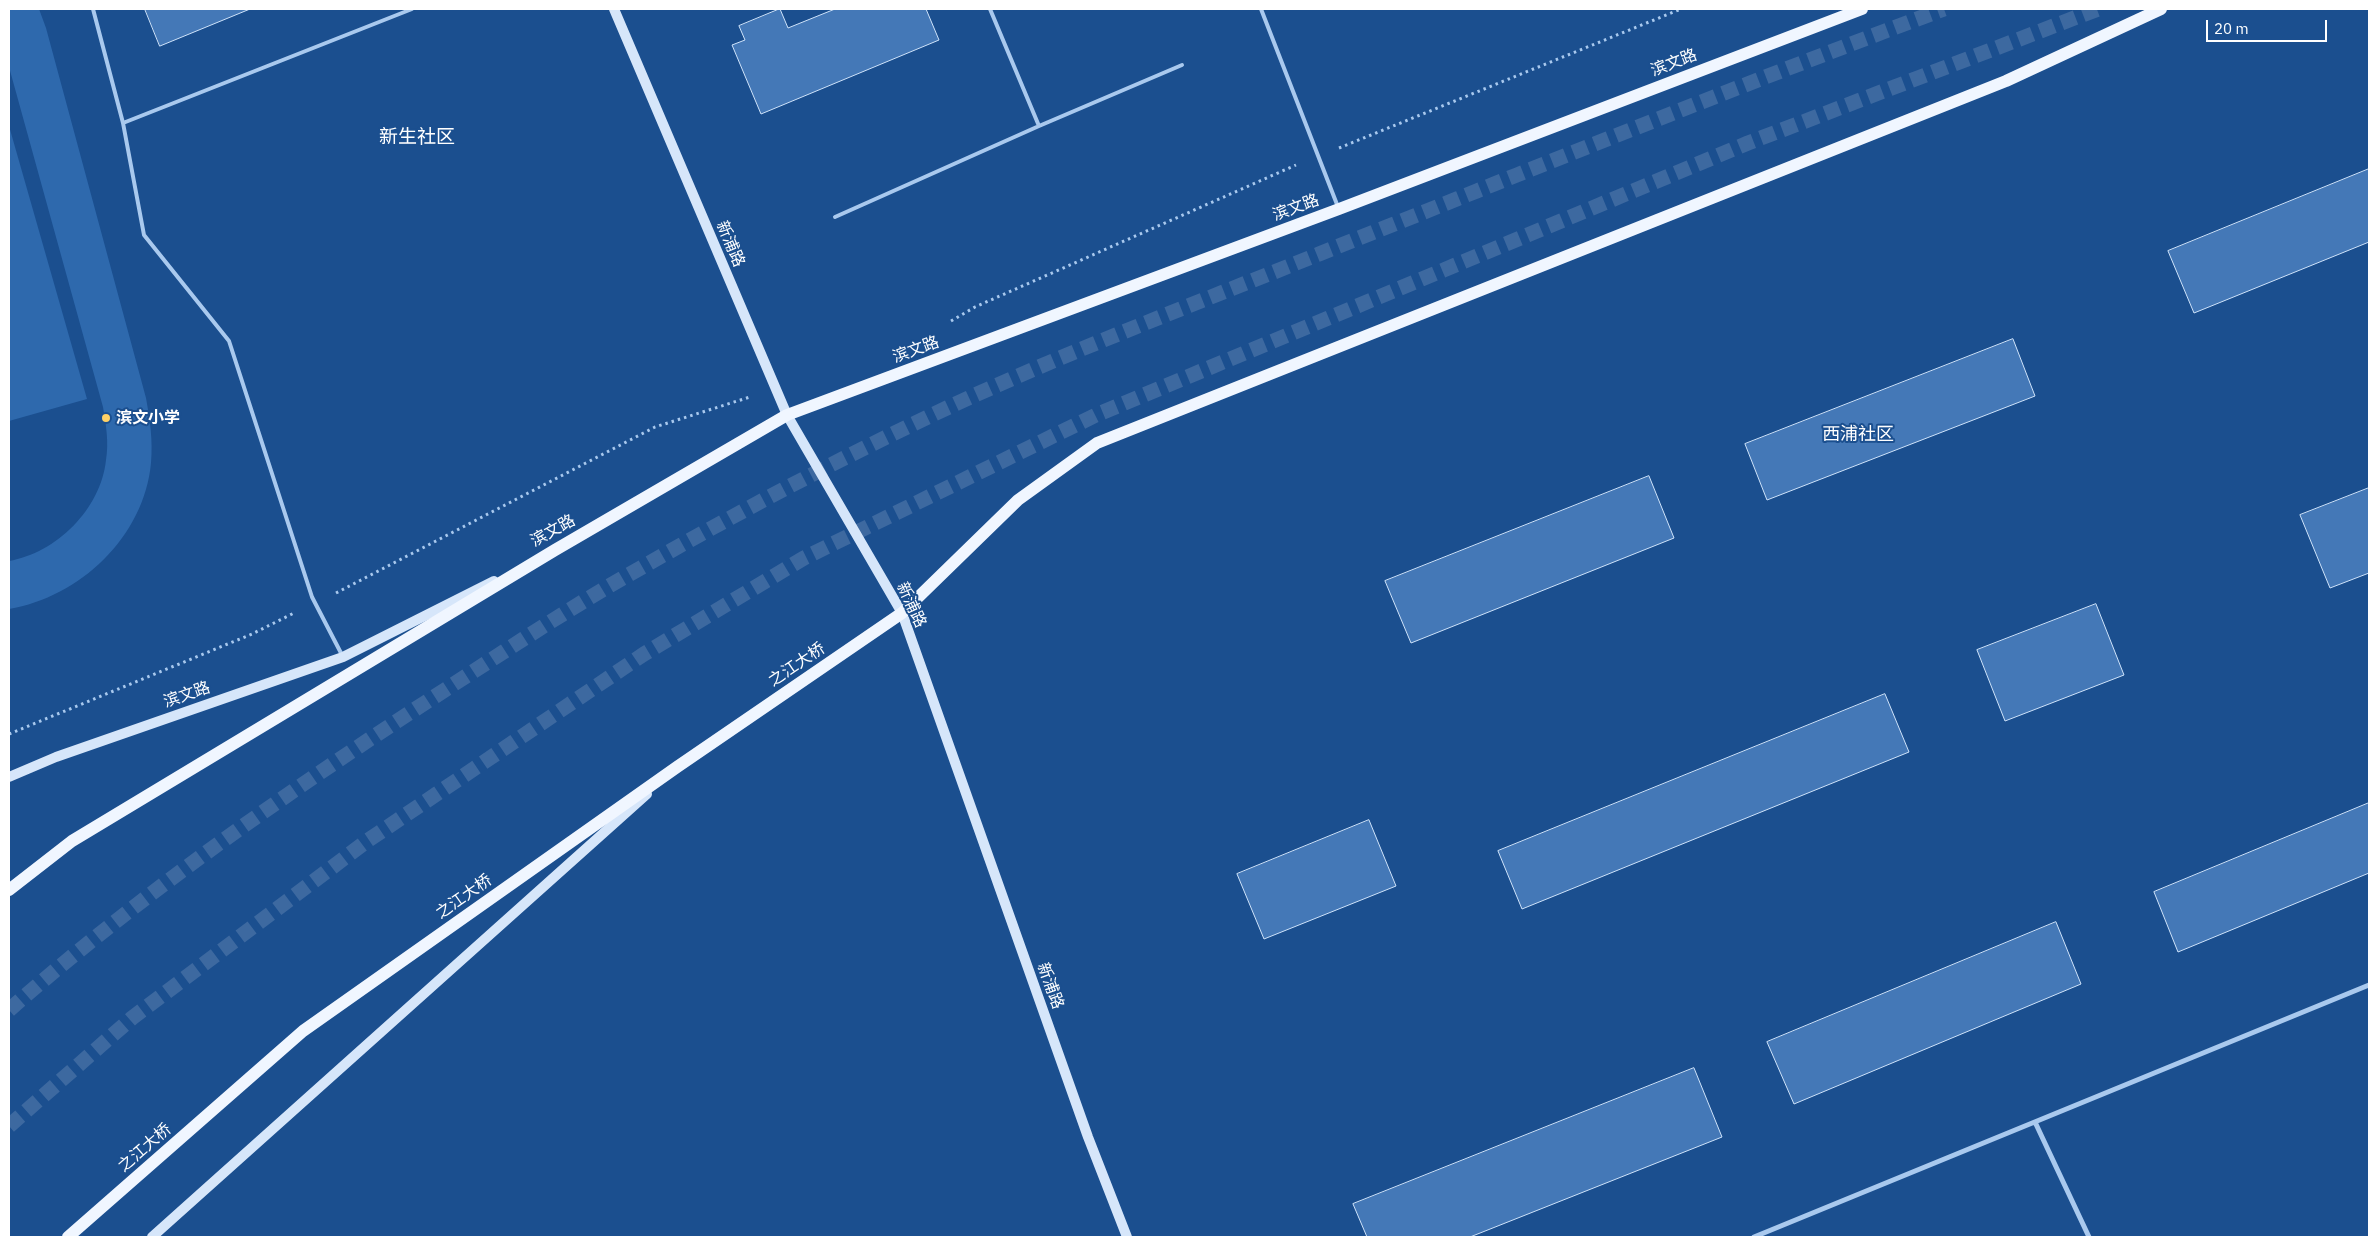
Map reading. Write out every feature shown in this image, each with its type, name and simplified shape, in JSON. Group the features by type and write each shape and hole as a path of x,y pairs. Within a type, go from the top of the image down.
{"main road":[{"name":"滨文路","path":"555,550 787,415 1339,209 1862,9"},
{"path":"902,613 1018,500 1097,443 2006,81 2161,9"},
{"path":"9,890 72,841 555,550"},
{"name":"之江大桥","path":"68,1237 303,1031 677,767 902,613"}],"street":[{"name":"新浦路","path":"614,9 787,415 902,613 1088,1137 1127,1237"},
{"name":"滨文路","path":"9,777 56,757 343,657 555,550"},
{"path":"152,1237 677,767"},
{"path":"1754,1237 2369,985"},
{"path":"2035,1122 2089,1237"}],"lane":[{"path":"93,9 123,123 144,235 229,341 312,597 343,657"},
{"path":"123,123 412,9"},
{"path":"990,9 1039,126"},
{"path":"1261,9 1339,209"},
{"path":"836,217 1039,126 1182,65"}],"shaded area":[{"path":"9,9 39,9 46,28 146,398 152,446 146,490 136,515 122,539 104,559 83,577 60,592 35,602 9,609 9,561 43,549 73,526 86,511 102,478 107,447 103,407 9,67"},
{"path":"9,126 87,399 9,421"}],"building":[{"path":"145,9 250,9 160,46"},
{"path":"780,9 788,28 835,9 926,9 939,40 761,114 732,45 745,40 739,26"},
{"path":"2369,169 2369,242 2194,313 2168,251"},
{"path":"2013,339 2035,396 1767,500 1745,444"},
{"path":"1649,476 1674,538 1411,643 1385,581"},
{"path":"2369,488 2369,573 2330,588 2300,515"},
{"path":"2096,604 2124,675 2005,721 1977,650"},
{"path":"1885,694 1909,752 1522,909 1498,851"},
{"path":"2369,803 2369,873 2178,952 2154,892"},
{"path":"1369,820 1396,886 1264,939 1237,874"},
{"path":"2056,922 2081,984 1794,1104 1767,1042"},
{"path":"1694,1068 1722,1137 1470,1237 1367,1237 1353,1204"}],"tunnel":[{"path":"9,1010 59,967 162,885 269,808 379,733 605,588 799,481 954,405 1057,359 1631,130 1944,9"},
{"path":"9,1126 132,1018 367,841 644,654 804,558 1096,415 1748,143 2098,9"}],"place":[{"name":"滨文小学","path":"106,418"}],"district":[{"name":"新生社区","path":"417,138"},
{"name":"西浦社区","path":"1858,435"}]}
